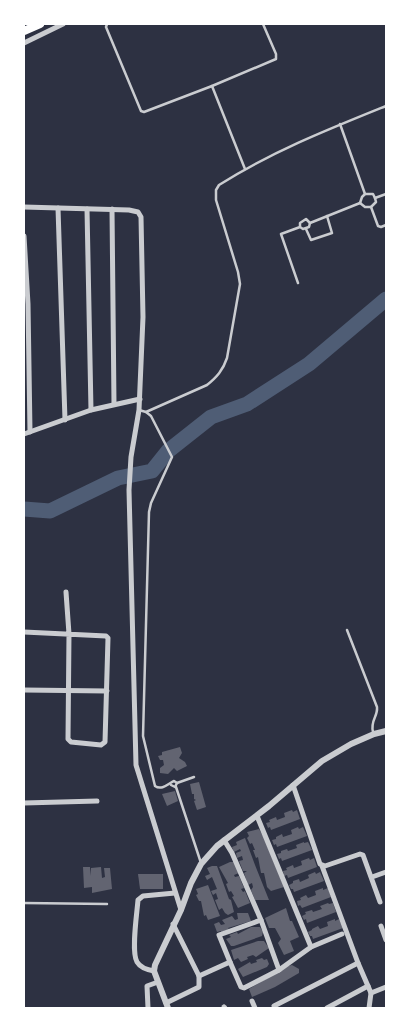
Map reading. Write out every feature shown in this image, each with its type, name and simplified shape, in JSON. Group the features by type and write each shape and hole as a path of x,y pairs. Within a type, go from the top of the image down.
{"main road":[{"path":"24,31 40,24"}],"street":[{"path":"24,43 63,24"},
{"path":"24,207 129,210 138,212 141,217 143,317 140,399 131,457 130,490 136,765 181,910"},
{"path":"58,208 65,420"},
{"path":"88,209 91,410"},
{"path":"112,209 114,404"},
{"path":"24,236 28,304 30,432"},
{"path":"24,434 91,410 140,399"},
{"path":"24,639 24,631 70,634 106,636 108,638 105,742 101,745 69,741 70,634 66,592"},
{"path":"24,690 107,691"},
{"path":"173,924 199,976 199,987 167,1006 154,971 157,960 173,924 181,910 191,883 201,864 224,840 257,816 322,761 351,744 386,731"},
{"path":"293,785 358,963 371,993 368,1008"},
{"path":"24,803 96,801"},
{"path":"257,816 311,948"},
{"path":"224,840 232,853 261,920 279,970"},
{"path":"322,866 362,854 380,902"},
{"path":"372,877 386,872"},
{"path":"154,971 138,965 135,960 135,927 138,900 143,896 175,893"},
{"path":"261,920 219,935 242,989 279,970 311,948 342,934"},
{"path":"380,926 386,940"},
{"path":"199,976 230,962"},
{"path":"274,1008 274,1006 358,963"},
{"path":"148,1008 147,986 158,982"},
{"path":"327,1008 368,986"},
{"path":"371,993 386,987"},
{"path":"252,1001 256,1008"}],"lane":[{"path":"107,24 106,27 142,112 212,86 276,59 276,54 263,24"},
{"path":"212,86 245,169"},
{"path":"146,412 207,385 216,378 225,363 231,343 240,284 216,200 216,190 219,186 245,169 318,133 386,106"},
{"path":"340,124 365,194"},
{"path":"360,203 365,208 371,207 376,202 373,194 365,194"},
{"path":"306,229 310,223 360,203 365,194"},
{"path":"375,198 386,194"},
{"path":"371,207 378,226 386,225"},
{"path":"306,229 311,240 332,233 327,216"},
{"path":"300,227 300,223 303,220 310,223"},
{"path":"298,283 281,235 300,227 306,229"},
{"path":"139,410 146,412 156,424 172,456 172,460 149,508 142,709 143,736 156,786 158,788 171,784 174,781 176,785 201,864"},
{"path":"347,630 377,707 378,712 372,724 374,734"},
{"path":"171,784 173,787 194,777"},
{"path":"24,903 107,904"}],"building":[{"path":"180,747 182,753 179,758 187,766 177,771 174,768 168,774 160,773 160,768 164,765 163,760 160,760 158,756 162,755 162,752"},
{"path":"199,782 206,807 197,810 194,801 196,800 194,799 194,794 192,794 190,784"},
{"path":"175,791 178,801 167,806 162,794"},
{"path":"292,810 293,812 297,810 300,819 271,830 270,827 268,828 266,823 270,822 269,820 276,817 277,820 285,817 284,813"},
{"path":"298,827 299,829 303,827 307,836 277,847 276,844 274,845 272,840 276,839 276,837 282,834 283,837 292,834 291,830"},
{"path":"259,829 284,887 271,891 267,887 264,873 261,873 258,857 256,858 252,843 250,844 247,838 249,836 247,832"},
{"path":"245,838 269,900 255,900 251,890 253,887 252,883 248,885 244,873 247,871 243,871 239,861 243,860 242,856 237,858 236,853 241,851 240,849 234,852 232,847 237,845 236,842"},
{"path":"308,842 312,850 282,861 281,858 279,859 277,854 281,853 281,851 297,848 296,845"},
{"path":"309,858 310,860 314,858 317,867 288,878 287,875 284,876 283,871 287,870 286,868 293,865 294,868 302,865 301,861"},
{"path":"235,862 239,873 234,875 235,877 239,876 244,888 241,889 243,892 245,891 250,903 238,908 219,867"},
{"path":"217,866 231,900 234,912 228,915 222,908 219,910 215,900 218,899 216,893 213,895 211,891 217,889 212,877 207,880 205,876 210,874 207,868"},
{"path":"83,867 90,867 90,876 91,868 101,867 102,878 105,877 104,868 110,868 112,889 92,893 92,887 84,888"},
{"path":"315,872 316,874 320,872 324,881 294,892 291,889 289,885 293,881 299,879 300,882 309,878 308,875"},
{"path":"138,874 163,874 163,889 140,889"},
{"path":"208,885 220,916 208,920 206,915 204,916 201,901 199,901 196,895 198,894 196,889"},
{"path":"323,888 323,890 328,888 331,897 302,908 300,905 298,906 297,901 301,900 300,898 306,895 308,898 316,895 315,891"},
{"path":"333,903 336,912 307,923 306,919 304,920 302,916 306,914 305,912 322,909 320,906"},
{"path":"286,908 290,921 292,921 299,937 290,941 294,951 284,955 278,943 281,939 275,928 269,928 265,918"},
{"path":"237,913 248,913 251,921 217,932 214,924 219,922 221,925 225,924 222,920 232,916 235,920 238,919"},
{"path":"335,919 335,921 339,919 343,928 313,939 310,936 308,932 312,929 318,926 320,929 328,926 327,922"},
{"path":"251,927 260,927 263,932 262,936 234,946 231,946 226,939 231,937 229,935 237,932 238,934"},
{"path":"258,941 264,941 269,948 256,957 253,955 247,957 248,959 241,962 238,958 234,960 231,950"},
{"path":"262,958 264,960 267,959 269,964 267,967 243,977 238,969 250,962 251,964 257,962 256,960"},
{"path":"292,965 299,969 299,973 275,987 252,997 249,989"}],"waterway":[{"path":"24,509 50,511 118,478 152,471 168,451 211,417 247,404 309,364 386,299"}]}
